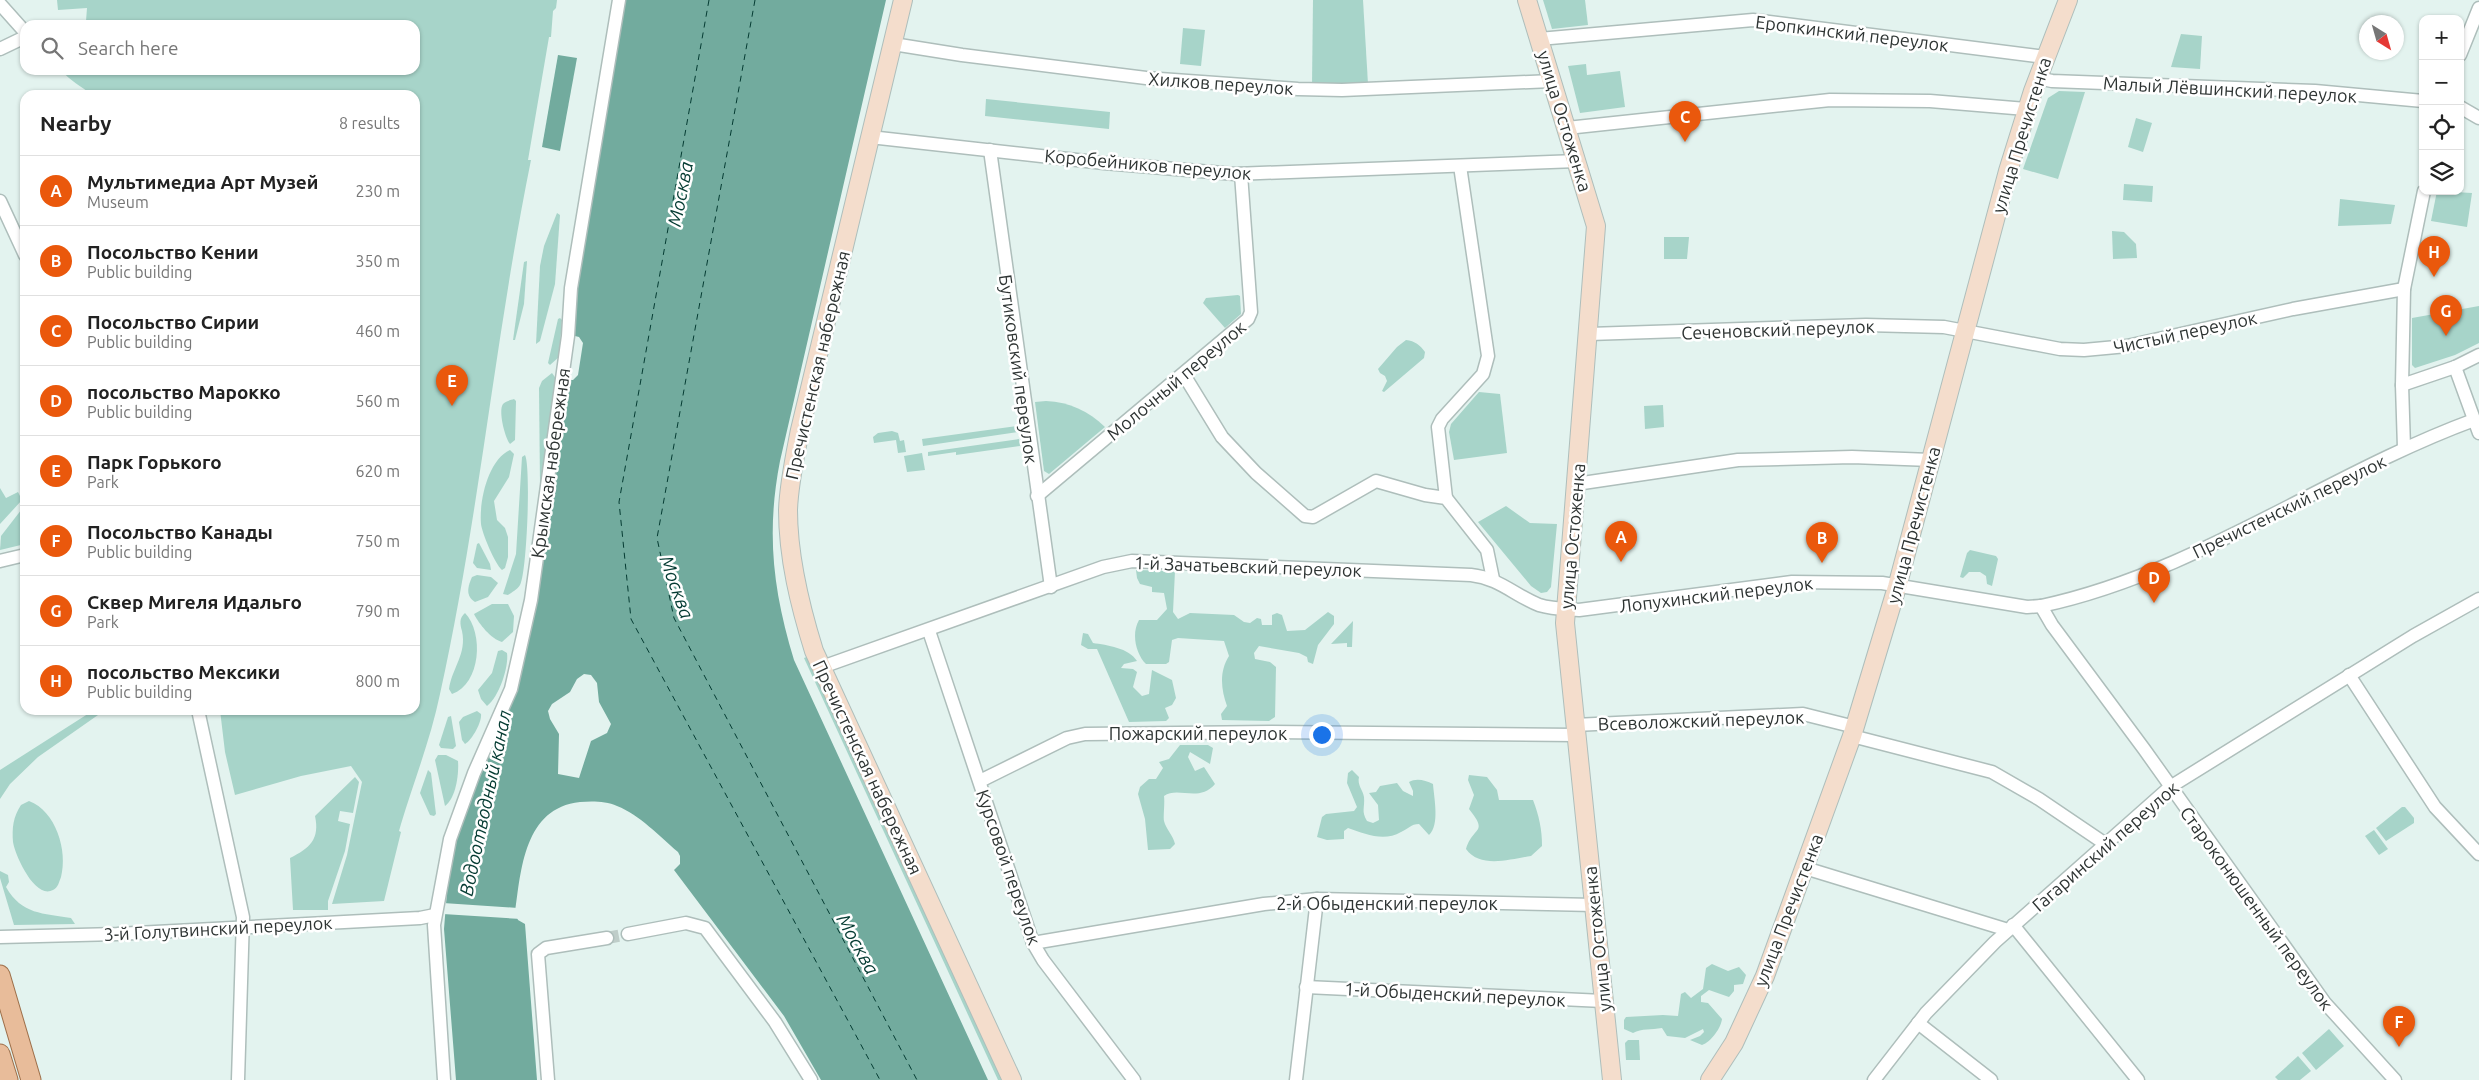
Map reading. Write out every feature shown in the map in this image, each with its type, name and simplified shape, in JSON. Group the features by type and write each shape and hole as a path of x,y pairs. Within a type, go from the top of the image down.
{"main road":[{"name":"Пречистенская набережная","path":"903,0 802,422 790,483 789,516 792,557 805,621 822,668 1012,1080"},
{"name":"улица Остоженка","path":"1527,0 1596,226 1589,334 1565,609 1575,730 1612,1080"},
{"name":"улица Пречистенка","path":"1720,1080 1734,1042 1765,976 1854,732 1897,586 2026,109 2068,0"},
{"path":"0,975 31,1080"},
{"name":"улица Пречистенка","path":"1710,1080 1734,1042"},
{"path":"0,1054 8,1080"}],"street":[{"name":"Крымская набережная","path":"444,1080 435,915 450,839 474,773 511,689 531,600 568,336 572,288 619,0"},
{"path":"0,4 20,26"},
{"path":"2464,45 2479,8"},
{"name":"Еропкинский переулок","path":"1539,39 1753,20 2045,57"},
{"path":"0,49 20,39"},
{"name":"Хилков переулок","path":"893,44 962,55 1146,78 1305,89 1342,90 1552,81"},
{"name":"Малый Лёвшинский переулок","path":"2037,78 2052,81 2314,91 2419,101"},
{"path":"1567,128 1734,109 1857,99 1958,102 2026,109"},
{"path":"2464,109 2479,118"},
{"name":"Коробейников переулок","path":"870,137 1123,165 1242,174 1577,161"},
{"name":"Бутиковский переулок","path":"990,150 1051,587"},
{"path":"1460,166 1488,356 1483,374 1442,419 1438,427 1446,498 1487,550 1493,579"},
{"name":"Молочный переулок","path":"1037,496 1246,322 1250,315 1242,174"},
{"path":"2404,448 2402,385 2404,289 2423,195"},
{"path":"0,201 20,244"},
{"name":"Чистый переулок","path":"1966,330 2060,349 2096,350 2127,346 2294,309 2404,289"},
{"name":"Сеченовский переулок","path":"1589,334 1866,325 1944,327 1966,330"},
{"path":"2402,385 2455,367 2479,355"},
{"path":"2455,367 2479,434"},
{"path":"1184,375 1222,438 1305,516 1313,516 1376,481 1425,495 1446,498"},
{"name":"Пречистенский переулок","path":"1897,586 2027,607 2041,606 2122,583 2163,568 2404,448 2474,420"},
{"path":"1576,484 1743,460 1852,457 1931,460"},
{"path":"0,560 20,556"},
{"name":"1-й Зачатьевский переулок","path":"822,668 1117,562 1152,560 1471,575 1493,579 1537,604 1565,609"},
{"name":"Лопухинский переулок","path":"1565,609 1579,610 1792,582 1871,583 1897,586"},
{"name":"Гагаринский переулок","path":"1874,1080 1918,1023 1965,972 2104,843 2170,787 2349,675 2479,598"},
{"name":"Староконюшенный переулок","path":"2041,606 2052,626 2325,1003 2395,1080"},
{"name":"Курсовой переулок","path":"929,631 1033,942 1043,960 1134,1080"},
{"path":"2349,675 2435,806 2479,854"},
{"name":"Всеволожский переулок","path":"1575,730 1803,714 1854,732 1992,772 2039,799 2104,843"},
{"path":"199,715 243,926 239,994 238,1080"},
{"name":"Пожарский переулок","path":"980,781 1067,738 1085,734 1575,730"},
{"path":"1805,868 2011,928 2138,1080"},
{"path":"1296,1080 1317,899"},
{"name":"2-й Обыденский переулок","path":"1033,942 1264,904 1317,899 1594,905"},
{"name":"3-й Голутвинский переулок","path":"0,937 420,918 435,915"},
{"path":"628,934 686,923 705,928 775,1022 811,1080"},
{"path":"548,1080 538,954 546,948 607,938"},
{"name":"1-й Обыденский переулок","path":"1306,987 1604,1001"},
{"path":"1918,1023 1991,1080"}],"shaded area":[{"path":"57,0 557,0 556,8 553,11 551,37 549,37 528,160 531,160 507,293 454,628 436,710 399,831 401,832 384,901 332,904 347,855 362,782 351,766 301,776 235,795 225,752 221,715 420,715 420,90 85,90 65,75 420,75 420,20 86,20 87,8 58,10"},
{"path":"1313,0 1363,0 1368,84 1312,85"},
{"path":"1543,0 1585,0 1588,25 1552,29"},
{"path":"1183,28 1205,30 1201,66 1180,64"},
{"path":"2181,34 2202,36 2200,69 2171,67"},
{"path":"1586,64 1587,75 1620,71 1625,107 1580,113 1568,66"},
{"path":"2059,91 2085,92 2058,179 2023,169 2048,98"},
{"path":"986,99 1110,112 1109,129 985,116"},
{"path":"2136,118 2152,123 2143,152 2128,147"},
{"path":"2124,184 2153,186 2152,202 2123,200"},
{"path":"2464,193 2472,193 2467,227 2431,221 2436,195 2464,195"},
{"path":"2340,199 2395,205 2391,224 2338,226"},
{"path":"557,213 560,215 555,284 540,341 536,344 540,266 544,246"},
{"path":"2112,231 2124,232 2136,244 2137,258 2113,259"},
{"path":"1664,237 1689,237 1687,259 1664,259"},
{"path":"527,261 524,304 515,340 513,340 524,262"},
{"path":"1240,296 1241,314 1225,328 1203,303 1206,298"},
{"path":"2479,306 2479,343 2455,355 2415,368 2412,365 2412,318"},
{"path":"558,319 562,320 559,357 550,365 548,363"},
{"path":"1406,340 1415,342 1421,347 1425,352 1424,358 1384,392 1382,391 1387,381 1378,369 1397,347"},
{"path":"552,373 557,380 542,486 540,486 539,388 542,381"},
{"path":"1479,392 1500,394 1507,453 1454,460 1449,432 1451,424"},
{"path":"514,399 516,401 515,440 510,444 506,436 501,412 504,403"},
{"path":"1035,402 1063,403 1078,408 1092,416 1105,427 1049,474 1044,471"},
{"path":"1663,405 1664,427 1645,429 1644,406"},
{"path":"1017,426 1018,432 923,446 922,439"},
{"path":"892,431 898,433 900,441 904,440 906,452 898,453 896,440 874,443 873,437 878,433"},
{"path":"1019,439 1020,446 956,455 956,452 928,456 928,452"},
{"path":"510,450 514,454 509,477 494,501 497,520 505,528 508,537 508,557 505,568 502,570 486,541 481,524 481,515 486,482 502,455"},
{"path":"922,453 925,470 907,472 904,456"},
{"path":"525,455 528,498 525,561 520,585 508,595 503,594 516,554 522,457"},
{"path":"0,488 6,498 18,492 20,502 0,524"},
{"path":"1506,506 1530,523 1557,524 1551,587 1547,592 1541,593 1531,586 1478,522"},
{"path":"20,511 20,545 0,550 1,536"},
{"path":"479,543 490,564 491,570 477,568 473,563 477,544"},
{"path":"1970,550 1996,556 1998,559 1992,586 1987,584 1986,576 1980,572 1969,572 1963,578 1960,577 1967,553"},
{"path":"1136,570 1175,571 1173,612 1178,619 1190,613 1234,615 1244,622 1250,623 1257,618 1261,619 1262,625 1272,625 1272,615 1277,613 1282,615 1287,631 1305,630 1328,612 1334,616 1334,624 1318,645 1313,664 1308,662 1307,657 1299,653 1259,646 1254,653 1255,659 1270,662 1276,667 1275,717 1269,721 1222,720 1221,714 1227,706 1222,687 1222,674 1229,656 1224,641 1178,638 1172,640 1169,662 1166,664 1146,664 1142,660 1136,644 1135,631 1139,620 1157,620 1167,609 1164,593 1152,592 1152,587 1140,584"},
{"path":"477,575 491,577 498,583 488,597 475,602 470,597 468,591 472,577"},
{"path":"492,604 508,604 514,616 513,632 502,642 486,631 474,614"},
{"path":"465,613 475,633 476,657 474,669 469,680 462,688 452,694 449,689 461,654 463,639 460,621"},
{"path":"1353,621 1352,647 1347,647 1347,643 1331,644"},
{"path":"1083,633 1088,634 1093,643 1123,650 1137,661 1124,664 1121,668 1133,669 1137,672 1133,687 1142,696 1149,694 1152,670 1172,680 1176,698 1172,705 1165,708 1169,718 1166,721 1129,722 1097,649 1088,649 1081,645"},
{"path":"502,650 507,653 505,674 499,689 487,706 481,699 478,690 492,673 498,651"},
{"path":"809,656 1003,1080 998,1080 804,658"},
{"path":"477,711 481,714 480,722 473,735 465,744 462,740 459,722 463,717"},
{"path":"86,715 98,715 38,757 10,784 0,799 0,770"},
{"path":"451,716 456,746 453,749 441,748 439,745 448,717"},
{"path":"1180,745 1208,745 1213,748 1210,764 1190,752 1188,757 1195,771 1204,767 1215,784 1209,790 1196,794 1170,793 1164,796 1164,821 1175,844 1170,849 1148,850 1145,819 1138,794 1140,787 1149,779 1156,779 1163,768 1159,762 1169,759"},
{"path":"438,755 446,755 458,761 454,792 445,806 435,760"},
{"path":"428,770 431,773 436,814 434,816 430,815 420,793"},
{"path":"1352,770 1359,777 1364,797 1365,818 1373,823 1379,820 1378,805 1369,793 1376,792 1380,786 1397,783 1403,791 1413,796 1409,782 1421,780 1433,784 1435,818 1429,835 1419,824 1395,835 1381,837 1348,828 1344,831 1344,839 1327,840 1317,837 1322,817 1326,814 1354,811 1357,807 1347,783 1348,773"},
{"path":"1469,775 1487,777 1497,790 1499,800 1533,800 1540,823 1542,846 1531,856 1487,861 1472,855 1466,849 1479,827 1469,809 1474,795 1468,780"},
{"path":"355,777 359,782 353,813 340,811 338,821 350,824 345,851 328,901 328,910 293,910 290,858 312,842 316,831 315,816"},
{"path":"29,801 46,813 58,833 61,844 63,867 61,877 53,890 39,889 33,883 22,866 13,842 14,823 18,809"},
{"path":"2402,807 2405,807 2414,818 2414,823 2386,841 2376,828"},
{"path":"2374,830 2388,849 2379,855 2365,836"},
{"path":"0,871 8,875 9,882 6,887 12,896 26,908 71,918 75,924 14,925 0,878"},
{"path":"1712,964 1728,971 1739,967 1746,975 1743,984 1734,985 1734,991 1729,997 1709,990 1701,996 1701,1002 1708,1003 1722,1019 1718,1030 1709,1041 1702,1045 1690,1040 1700,1036 1704,1032 1703,1029 1685,1038 1667,1036 1662,1028 1633,1033 1624,1029 1626,1017 1678,1016 1681,994 1685,992 1691,998 1703,989 1706,968"},
{"path":"2329,1029 2344,1046 2316,1070 2302,1053"},
{"path":"1628,1040 1639,1040 1640,1060 1626,1060 1625,1043"},
{"path":"2298,1056 2311,1071 2300,1080 2278,1080 2275,1077"}],"water":[{"path":"624,0 886,0 780,461 773,513 774,562 781,610 794,660 988,1080 821,1080 784,1016 674,870 680,864 678,852 649,826 625,810 608,803 580,802 561,807 547,816 536,828 523,861 520,878 515,913 518,920 525,924 537,1080 456,1080 444,929 450,854 462,814 513,689 566,380 573,380 578,375 583,343 579,337 571,335 597,157","holes":["584,674 591,675 597,683 599,702 611,724 607,733 591,741 579,778 558,774 559,734 550,719 548,711 552,704 570,692 577,679"]},
{"path":"558,55 577,58 560,151 542,147"}],"pier":[{"path":"443,903 518,908 521,919 443,914"}],"ferry route":[{"path":"709,0 619,502 631,619 880,1080"},
{"path":"755,0 657,538 674,618 917,1080"}],"tunnel":[{"path":"607,938 628,934"}],"place":[{"name":"Посольство Сирии","path":"1685,142"},
{"name":"посольство Мексики","path":"2434,277"},
{"name":"Сквер Мигеля Идальго","path":"2446,336"},
{"name":"Парк Горького","path":"452,406"},
{"name":"Мультимедиа Арт Музей","path":"1621,562"},
{"name":"Посольство Кении","path":"1822,563"},
{"name":"посольство Марокко","path":"2154,603"},
{"name":"Посольство Канады","path":"2399,1047"}],"water label":[{"name":"Москва","path":"680,194"},
{"name":"Москва","path":"677,587"},
{"name":"Водоотводный канал","path":"485,803"},
{"name":"Москва","path":"858,944"}]}
